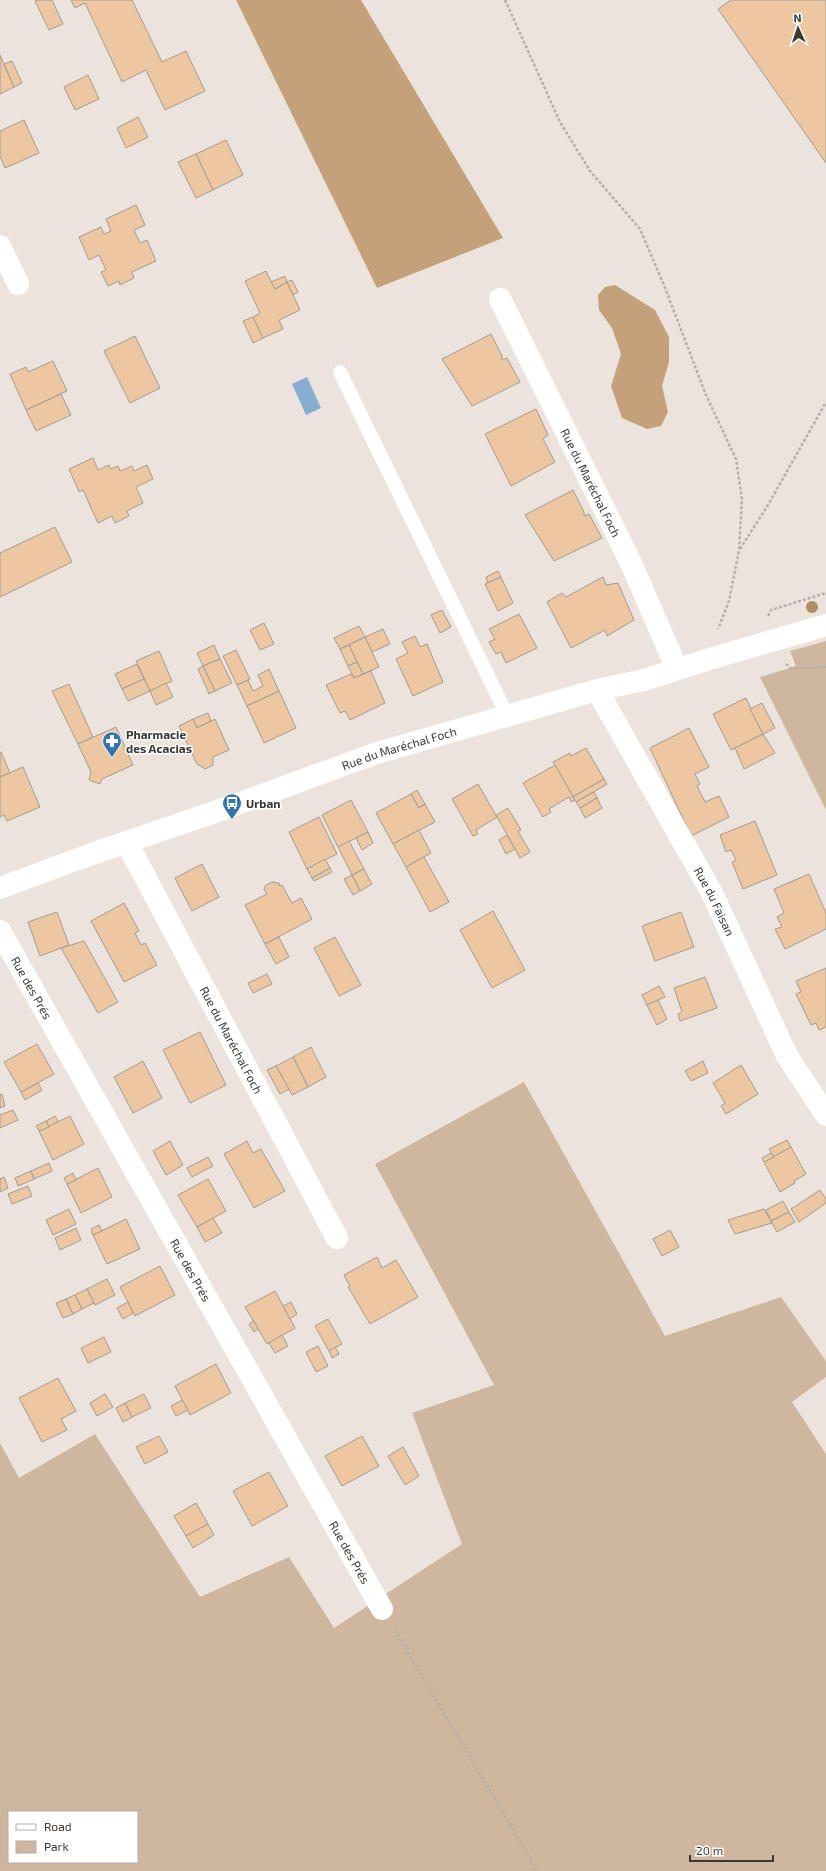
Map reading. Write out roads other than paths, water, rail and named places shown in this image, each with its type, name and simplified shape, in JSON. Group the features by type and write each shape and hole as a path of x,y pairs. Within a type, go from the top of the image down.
{"street":[{"path":"0,246 18,284"},
{"name":"Rue du Maréchal Foch","path":"500,298 630,561 677,670"},
{"name":"Rue du Maréchal Foch","path":"0,888 377,753 597,690 644,680 706,660 826,625"},
{"name":"Rue du Faisan","path":"597,690 712,893 786,1056 826,1115"},
{"name":"Rue du Maréchal Foch","path":"127,843 337,1238"},
{"name":"Rue des Prés","path":"0,932 382,1609"}],"lane":[{"path":"340,372 507,715"}],"water":[{"path":"307,377 321,408 306,415 292,384"}],"place":[{"name":"Pharmacie des Acacias","path":"112,758"},
{"name":"Urban","path":"232,820"}]}
